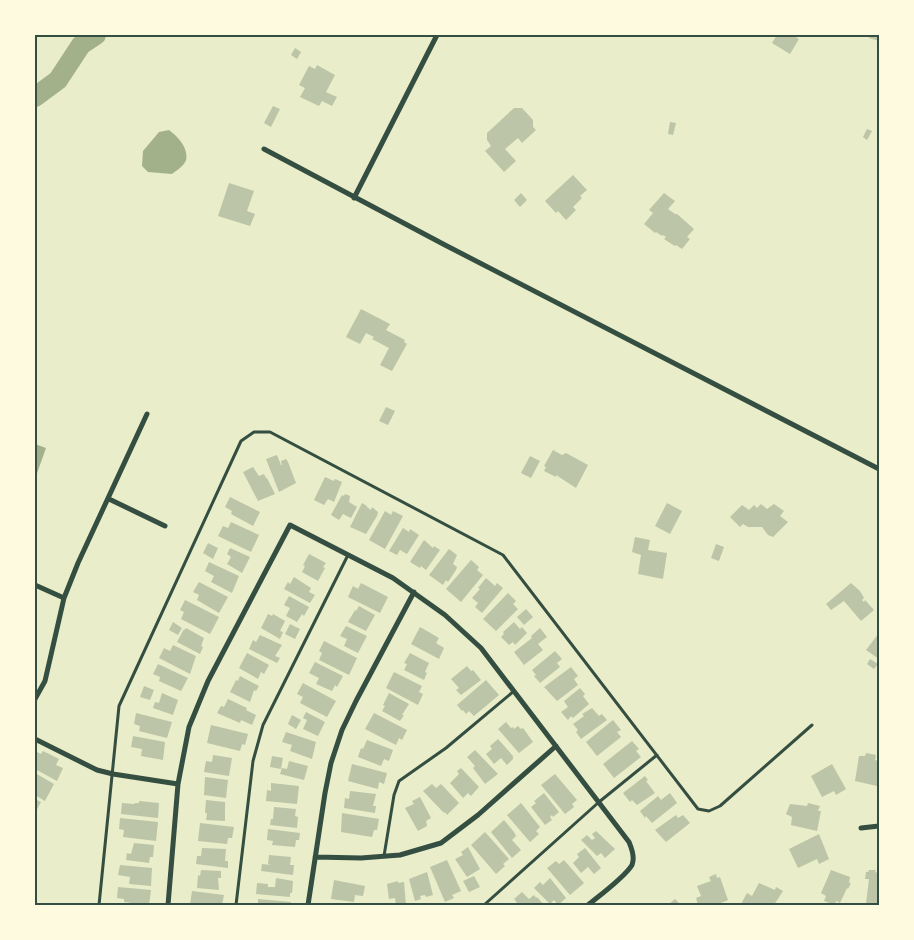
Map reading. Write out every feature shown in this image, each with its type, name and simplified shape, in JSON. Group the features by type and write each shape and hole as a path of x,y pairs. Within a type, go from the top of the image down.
{"street":[{"path":"354,198 437,35"},
{"path":"264,149 354,198 879,469"},
{"path":"35,699 45,681 64,598 78,563 147,414"},
{"path":"109,499 165,526"},
{"path":"168,905 178,784 189,727 208,681 290,524 393,578 445,615 481,648 515,691 629,842 634,852 632,864 621,877 588,905"},
{"path":"35,585 64,598"},
{"path":"308,905 331,764 342,730 414,592"},
{"path":"35,738 97,770 178,784"},
{"path":"315,857 361,858 400,855 441,843 478,815 556,746"},
{"path":"861,828 879,826"}],"lane":[{"path":"99,905 119,706 241,441 254,432 270,432 503,555 698,809 709,811 720,806 812,725"},
{"path":"236,905 253,761 263,725 348,555"},
{"path":"384,856 394,795 399,781 446,748 515,691"},
{"path":"484,905 599,802 657,755"}],"shaded area":[{"path":"169,130 179,139 186,151 185,162 172,174 148,172 142,166 143,151 159,132"},
{"path":"35,444 46,448 35,479"}],"building":[{"path":"777,35 792,35 799,39 790,54 772,43"},
{"path":"870,35 879,35 879,41 869,38"},
{"path":"295,48 301,52 297,59 291,55"},
{"path":"317,65 335,75 326,92 337,97 332,106 322,101 319,106 300,97 305,88 299,85 309,66 315,69"},
{"path":"273,106 280,109 271,127 264,123"},
{"path":"514,108 522,108 533,120 533,127 536,130 522,143 518,138 505,149 516,161 504,172 485,151 491,146 487,140 487,133"},
{"path":"670,122 676,123 673,135 668,134"},
{"path":"867,129 872,131 867,140 863,137"},
{"path":"573,175 587,190 580,196 582,198 573,207 576,210 566,220 558,211 556,213 545,201"},
{"path":"229,183 254,191 247,211 255,214 250,226 218,216"},
{"path":"521,193 527,200 520,207 514,200"},
{"path":"664,193 675,201 668,209 677,214 694,229 687,237 690,239 682,249 670,243 664,239 666,237 655,233 644,224 653,213 649,210"},
{"path":"361,309 390,324 386,330 405,340 404,342 407,344 392,371 380,365 389,348 372,339 374,337 366,333 360,344 346,337"},
{"path":"386,407 395,411 388,425 379,421"},
{"path":"553,450 562,455 566,453 588,465 576,488 556,475 556,477 544,471 546,467 544,466"},
{"path":"277,455 281,465 281,461 286,459 296,483 279,492 266,459"},
{"path":"530,456 540,461 531,478 521,473"},
{"path":"253,467 259,476 264,474 275,494 258,501 243,472"},
{"path":"325,477 342,482 334,502 328,499 324,505 314,500"},
{"path":"345,494 350,496 349,502 357,507 351,518 343,514 339,520 331,515 342,495 344,496"},
{"path":"230,497 260,512 253,526 231,514 232,511 225,507"},
{"path":"362,503 371,510 372,507 378,512 366,534 350,527"},
{"path":"667,503 682,511 670,534 655,526"},
{"path":"761,504 767,509 774,504 784,511 780,516 788,522 773,537 768,535 762,527 748,527 743,524 740,527 730,517 742,505 749,510 754,505 757,508"},
{"path":"385,511 391,515 393,511 403,516 385,549 369,540"},
{"path":"231,522 259,535 251,552 218,536 223,526 228,528"},
{"path":"403,528 409,532 410,529 419,535 407,554 400,550 397,555 389,551"},
{"path":"635,537 650,540 648,550 667,553 663,579 638,574 641,555 632,552"},
{"path":"424,540 433,548 434,546 440,550 426,570 410,562"},
{"path":"208,543 218,548 213,559 203,553"},
{"path":"716,544 724,547 719,561 711,558"},
{"path":"230,548 250,557 242,573 227,564 231,557 227,554"},
{"path":"449,549 457,555 453,564 457,567 448,582 446,580 443,585 429,575"},
{"path":"309,554 326,563 318,581 302,572 305,566 303,565"},
{"path":"471,560 479,567 477,570 483,575 461,602 446,589"},
{"path":"209,562 239,576 232,593 211,582 214,576 205,571"},
{"path":"294,577 311,588 309,592 315,595 310,603 284,589"},
{"path":"486,578 495,586 497,583 503,588 482,613 475,607 478,603 472,598"},
{"path":"199,582 228,597 219,613 197,600 199,595 193,592"},
{"path":"361,583 388,597 380,613 348,597 353,586 358,589"},
{"path":"851,583 860,591 864,598 862,600 864,602 865,600 874,610 861,621 844,601 831,610 826,604"},
{"path":"508,593 516,601 513,604 518,609 496,631 483,619"},
{"path":"289,596 309,607 304,616 302,614 297,622 286,616 290,608 284,605"},
{"path":"185,600 219,617 210,634 181,619 184,612 180,610"},
{"path":"359,606 375,615 366,631 348,622"},
{"path":"526,609 533,617 524,625 517,617"},
{"path":"268,614 272,616 273,614 285,621 280,631 283,632 280,639 261,628"},
{"path":"173,622 182,628 178,635 169,630"},
{"path":"514,622 527,633 515,645 513,642 509,645 501,637 504,634 503,632"},
{"path":"290,624 300,629 295,639 285,634"},
{"path":"346,626 367,636 358,653 344,646 347,639 340,636"},
{"path":"420,627 439,638 436,643 444,648 439,659 411,644"},
{"path":"186,628 204,638 200,654 177,642"},
{"path":"540,628 547,637 538,644 543,650 524,665 514,652 532,638 531,636"},
{"path":"879,633 879,659 866,650"},
{"path":"260,635 282,645 275,656 280,658 277,663 249,649 253,640 256,642"},
{"path":"324,641 357,658 349,675 319,660 322,653 319,651"},
{"path":"173,645 196,656 190,674 159,658 164,648 170,651"},
{"path":"555,651 562,659 557,663 560,667 540,683 532,670"},
{"path":"247,653 269,665 264,674 261,672 258,679 239,668"},
{"path":"410,653 429,663 424,680 404,670 407,664 404,663"},
{"path":"870,659 878,664 874,669 867,664"},
{"path":"315,662 343,676 337,687 335,685 332,691 316,684 319,678 309,673"},
{"path":"158,664 188,678 181,691 159,681 160,677 153,674"},
{"path":"467,666 481,680 461,695 456,690 459,688 451,679"},
{"path":"571,667 578,676 574,679 578,685 557,701 544,687"},
{"path":"394,672 422,686 419,692 423,694 418,705 386,688"},
{"path":"240,676 259,686 256,691 254,690 250,702 230,692"},
{"path":"486,680 499,695 474,716 469,711 466,714 457,705"},
{"path":"303,683 336,701 327,717 300,703 303,697 297,694"},
{"path":"144,686 154,690 150,700 140,697"},
{"path":"580,688 589,704 568,720 561,712 568,707 564,701"},
{"path":"162,693 178,700 173,715 153,708 155,702 159,703"},
{"path":"389,693 409,704 400,721 382,711"},
{"path":"228,699 247,708 246,710 256,715 252,725 241,720 240,723 217,713 221,706 224,707"},
{"path":"592,708 599,716 602,714 607,720 581,739 576,732 578,730 573,724 584,716 582,714"},
{"path":"306,712 325,722 318,736 303,729 307,720 303,718"},
{"path":"136,713 172,722 167,738 139,731 140,726 134,724"},
{"path":"374,713 407,730 402,740 399,738 396,745 365,729"},
{"path":"292,715 301,720 296,729 288,724"},
{"path":"613,720 621,730 617,732 621,737 597,756 586,742"},
{"path":"506,722 511,728 513,727 514,729 518,726 521,729 523,728 533,742 519,753 498,729"},
{"path":"211,725 248,734 245,745 242,744 240,751 207,743"},
{"path":"286,732 316,742 312,759 290,751 292,745 282,742"},
{"path":"133,736 165,742 163,760 141,756 142,749 131,747"},
{"path":"498,739 513,756 513,759 507,765 501,758 494,764 486,754 492,749 490,746"},
{"path":"367,740 393,750 389,761 384,759 381,766 358,757 361,748 363,749"},
{"path":"632,741 639,749 636,751 641,757 614,778 603,764"},
{"path":"475,750 498,774 485,784 473,768 475,766 467,757"},
{"path":"35,751 41,754 43,751 59,759 56,765 63,768 57,781 35,769"},
{"path":"866,753 876,755 875,760 879,761 877,786 855,781 859,756 865,756"},
{"path":"213,755 232,758 229,776 204,772 206,761 212,762"},
{"path":"272,756 283,758 281,769 270,767"},
{"path":"289,761 308,766 304,780 280,774 282,768 287,769"},
{"path":"352,764 387,773 384,784 379,782 378,789 348,781"},
{"path":"832,764 846,789 836,795 834,791 822,797 811,776"},
{"path":"461,768 479,787 471,796 468,793 463,798 450,783 459,774 457,771"},
{"path":"35,773 54,784 45,801 35,795"},
{"path":"555,774 577,800 572,804 574,807 565,814 541,785"},
{"path":"645,776 648,780 646,781 655,793 637,805 632,800 630,802 623,793"},
{"path":"205,777 228,780 226,798 204,795"},
{"path":"271,783 299,786 297,804 266,801 267,790 271,791"},
{"path":"432,784 436,788 441,784 459,803 447,815 423,791"},
{"path":"350,791 376,794 373,806 376,806 375,813 344,808 345,798 349,799"},
{"path":"544,793 559,812 553,817 552,815 550,817 552,820 545,825 531,807 536,803 534,801"},
{"path":"670,793 677,803 652,823 646,816 645,818 640,811 658,796 661,800"},
{"path":"420,797 431,818 426,821 427,826 418,831 405,808 414,804 412,801"},
{"path":"35,799 41,802 35,813"},
{"path":"206,800 225,802 225,821 206,820"},
{"path":"139,801 159,803 158,818 121,814 122,803 134,804 139,803"},
{"path":"521,803 540,827 536,831 539,834 530,842 507,815"},
{"path":"808,803 820,806 818,811 821,811 817,831 791,825 792,817 786,814 790,804 807,806"},
{"path":"274,807 296,809 295,816 298,817 297,828 270,825 271,819 273,819"},
{"path":"342,813 379,819 377,830 374,830 372,837 341,832"},
{"path":"676,815 678,818 683,815 690,823 666,842 655,830"},
{"path":"120,818 158,822 156,841 123,837 124,830 119,829"},
{"path":"504,820 516,836 512,840 521,850 512,858 491,832"},
{"path":"200,823 234,827 232,838 228,838 227,844 198,841"},
{"path":"268,829 300,833 299,840 296,840 295,847 272,845 273,841 267,840"},
{"path":"596,831 615,849 605,858 601,853 597,856 581,840 587,835 592,840 595,838 592,834"},
{"path":"485,832 509,859 503,864 505,866 496,874 471,845"},
{"path":"819,834 829,859 819,864 817,859 798,868 789,849"},
{"path":"134,843 154,845 153,857 150,857 149,863 126,860 127,853 131,854"},
{"path":"468,847 480,869 467,877 455,859 463,855 461,852"},
{"path":"202,848 226,849 225,861 228,861 228,868 196,864 197,856 201,856"},
{"path":"585,848 601,868 594,874 588,867 581,873 573,863 579,857 577,854"},
{"path":"269,855 291,857 290,865 294,865 293,875 261,871 262,864 271,865 268,864"},
{"path":"447,860 461,891 452,895 454,898 445,902 430,867"},
{"path":"564,860 584,883 570,895 547,868 556,861 559,864"},
{"path":"120,865 152,868 151,886 129,884 130,877 118,875"},
{"path":"201,870 221,871 221,878 218,878 219,890 197,888 198,875 200,876"},
{"path":"831,870 850,877 849,883 851,883 840,903 836,901 835,905 824,901 826,896 821,893"},
{"path":"876,870 875,872 879,873 879,904 876,905 866,904 869,879 865,879 866,872"},
{"path":"427,872 433,895 420,896 421,899 415,901 409,879"},
{"path":"716,874 717,878 720,877 728,900 716,905 698,905 696,898 701,896 697,886 711,881 709,877"},
{"path":"474,876 480,887 469,892 463,881"},
{"path":"276,878 293,881 290,897 256,894 257,883 268,884 268,887 275,887"},
{"path":"550,878 566,898 558,905 554,900 550,904 534,888 540,882 543,885"},
{"path":"334,880 365,886 363,896 355,895 354,902 331,899"},
{"path":"398,881 398,883 404,882 406,905 396,905 395,898 389,899 387,884"},
{"path":"759,883 775,890 776,887 783,891 774,905 741,904 747,893 752,896"},
{"path":"118,887 151,890 149,905 124,902 124,899 117,898"},
{"path":"192,891 224,895 222,905 190,905"},
{"path":"522,892 529,899 534,895 544,905 518,904 514,899"},
{"path":"258,899 291,902 291,905 258,905"},
{"path":"675,899 681,905 666,905 669,904"}],"waterway":[{"path":"35,97 58,80 81,45 96,35"}]}
